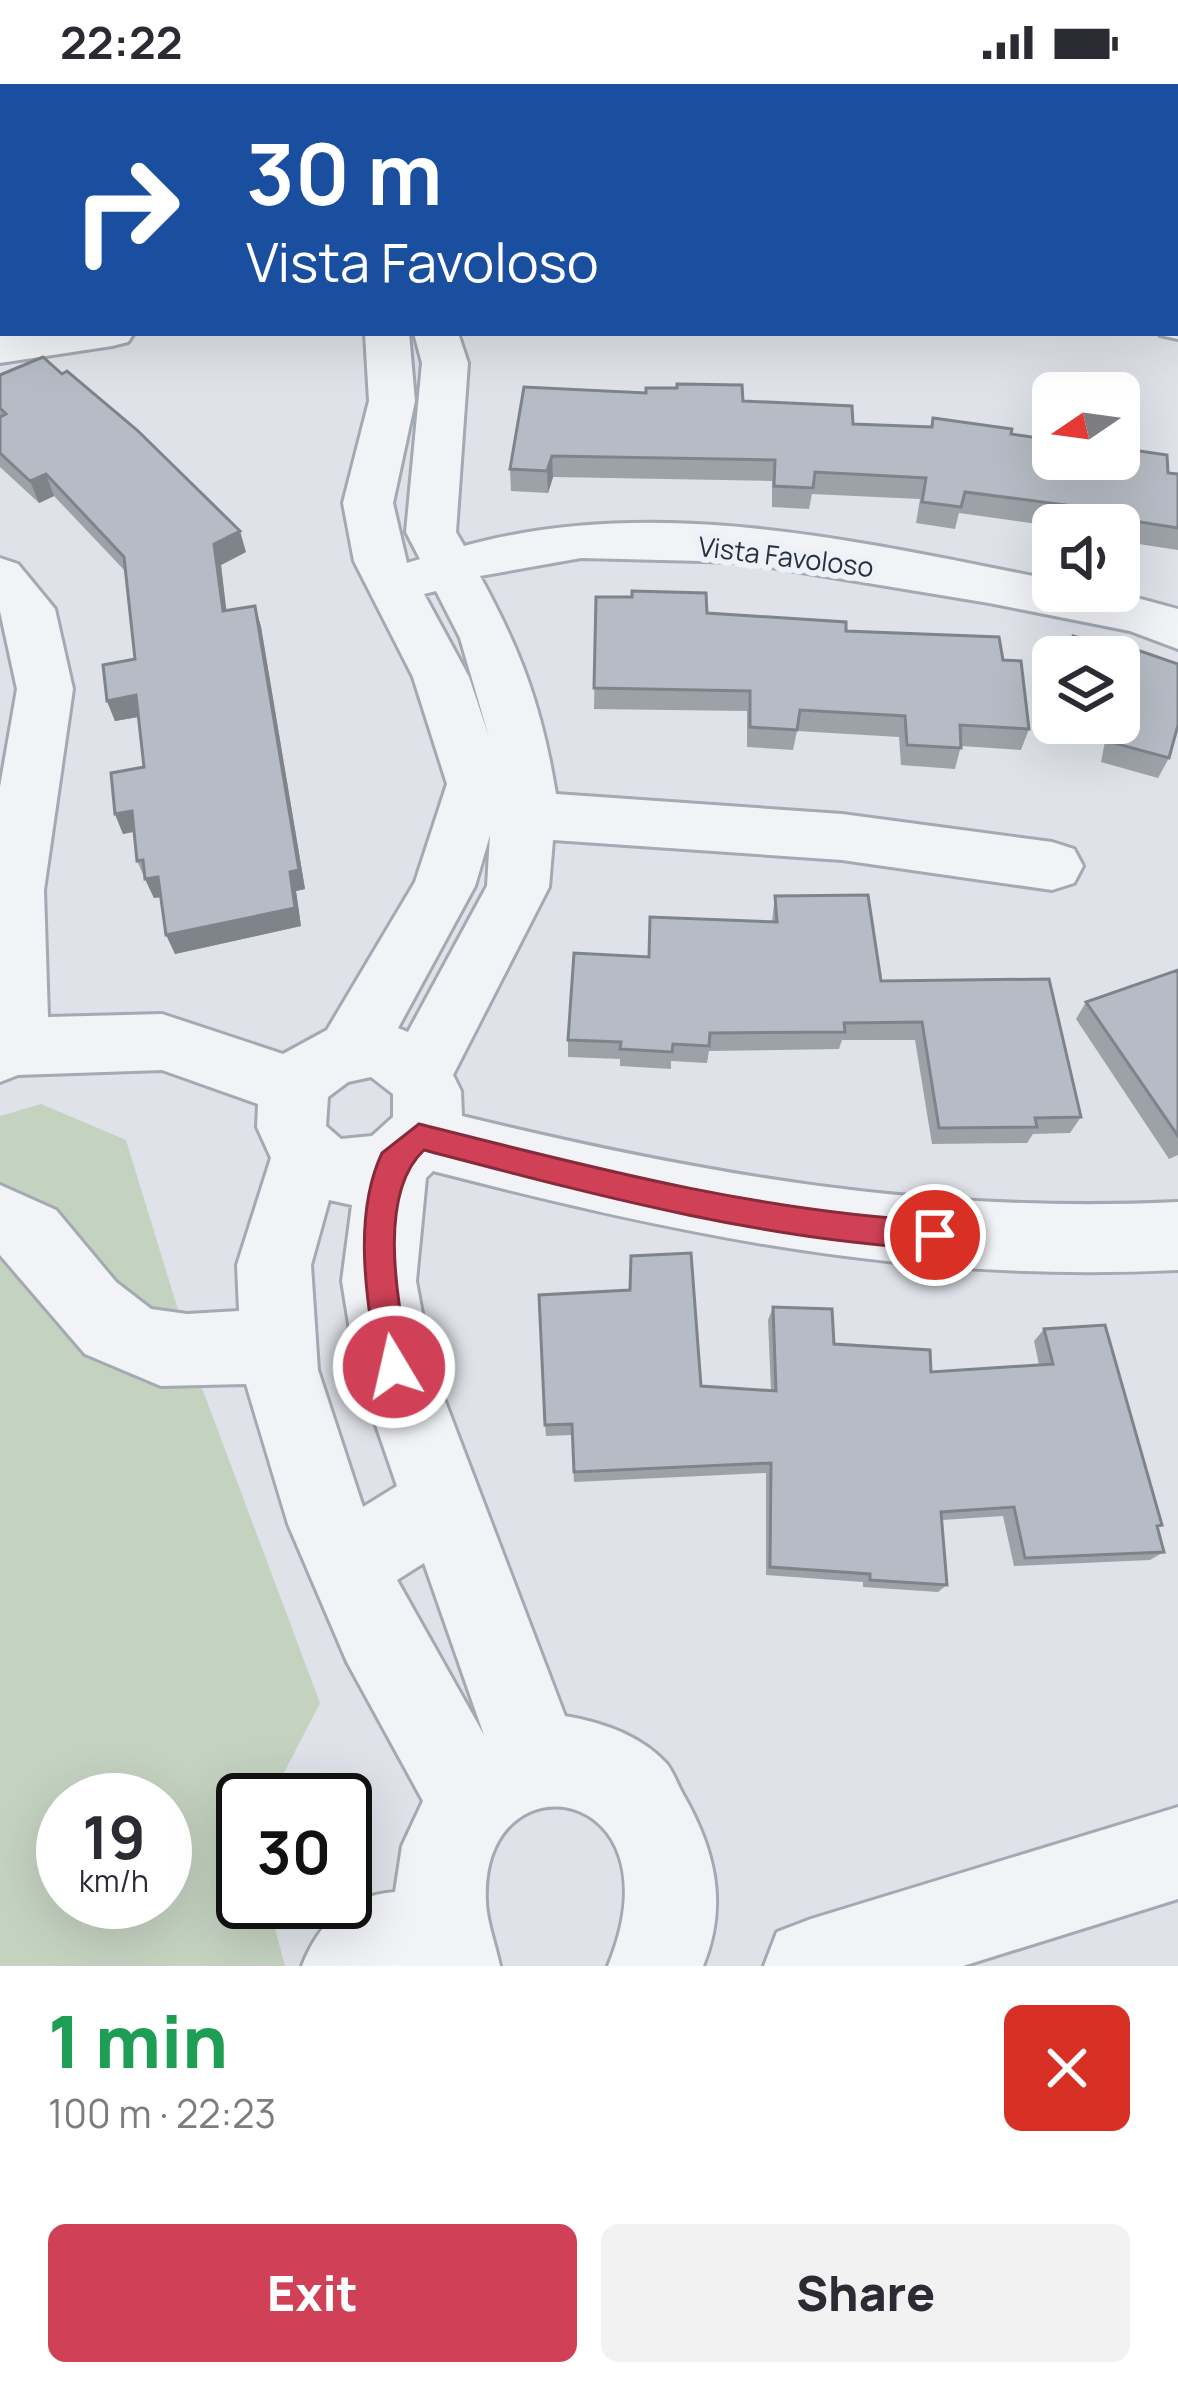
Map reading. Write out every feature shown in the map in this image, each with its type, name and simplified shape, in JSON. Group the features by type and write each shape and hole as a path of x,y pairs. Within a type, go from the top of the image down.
{"street":[{"path":"0,349 91,336"},
{"path":"387,336 392,401 368,503 380,561 441,677 476,784 497,813 518,887 410,1124 380,1281 394,1367 445,1503 504,1780"},
{"path":"351,1050 445,886 497,813 527,797 515,718 487,638 431,532 445,364 437,336"},
{"name":"Vista Favoloso","path":"393,586 511,551 631,540 772,549 1141,615 1178,630"},
{"path":"0,576 28,609 45,689 13,890 8,1050 162,1042 301,1122 321,1165 356,1172 410,1124"},
{"path":"497,813 842,837 1052,866"},
{"path":"410,1124 390,1053 351,1050 308,1070 274,1265 280,1370 316,1496 377,1632 504,1780"},
{"path":"410,1124 626,1190 853,1231 1101,1243 1178,1236"},
{"path":"0,1218 12,1221 46,1249 76,1292 116,1329 148,1349 195,1354 279,1343"},
{"path":"346,1564 445,1503"},
{"path":"350,1966 375,1941 447,1951 437,1899 453,1830 504,1780 572,1759 606,1772 635,1795 656,1828 670,1868 671,1962"},
{"path":"811,1966 1178,1853"}],"green space":[{"path":"41,1104 126,1140 202,1388 320,1703 284,1773 216,1773 216,1929 275,1929 285,1966 0,1966 0,1116"}],"building":[{"path":"43,357 62,374 67,371 137,430 240,531 214,544 223,611 255,606 299,870 290,872 295,908 166,935 158,877 145,879 143,860 137,861 132,811 115,814 111,773 144,767 136,695 107,701 103,665 135,659 124,557 46,474 30,481 0,453 0,417 6,414 0,408 0,375"},
{"path":"677,384 742,385 743,401 852,406 853,424 932,427 933,418 1012,429 1011,434 1032,437 1032,480 1140,480 1140,451 1167,455 1168,473 1178,474 1178,528 1140,522 1140,504 1058,504 965,492 961,507 922,502 926,478 815,472 813,488 774,486 775,460 552,456 547,471 510,469 524,387 646,393 646,388 677,388"},
{"path":"632,591 706,593 707,613 846,622 846,631 999,637 1003,660 1021,661 1029,729 960,725 961,748 907,745 905,716 800,710 797,730 750,727 750,691 594,688 596,597 632,597"},
{"path":"1140,651 1178,664 1178,725 1169,758 1117,744 1140,744"},
{"path":"868,895 881,981 1049,979 1081,1117 1035,1118 1037,1127 939,1128 922,1022 844,1023 845,1032 710,1033 709,1046 673,1044 672,1052 620,1049 621,1042 568,1040 574,953 649,957 650,917 777,922 775,896"},
{"path":"1178,970 1178,1136 1086,1002"},
{"path":"691,1253 701,1386 776,1391 773,1307 832,1309 834,1344 930,1350 931,1372 1053,1364 1044,1329 1105,1325 1162,1525 1157,1526 1164,1552 1025,1558 1014,1507 941,1512 947,1585 770,1567 771,1463 574,1472 572,1424 545,1425 539,1295 630,1290 631,1256"}],"route":[{"path":"394,1367 380,1281 382,1221 392,1162 419,1136 626,1190 853,1231 935,1235"}]}
